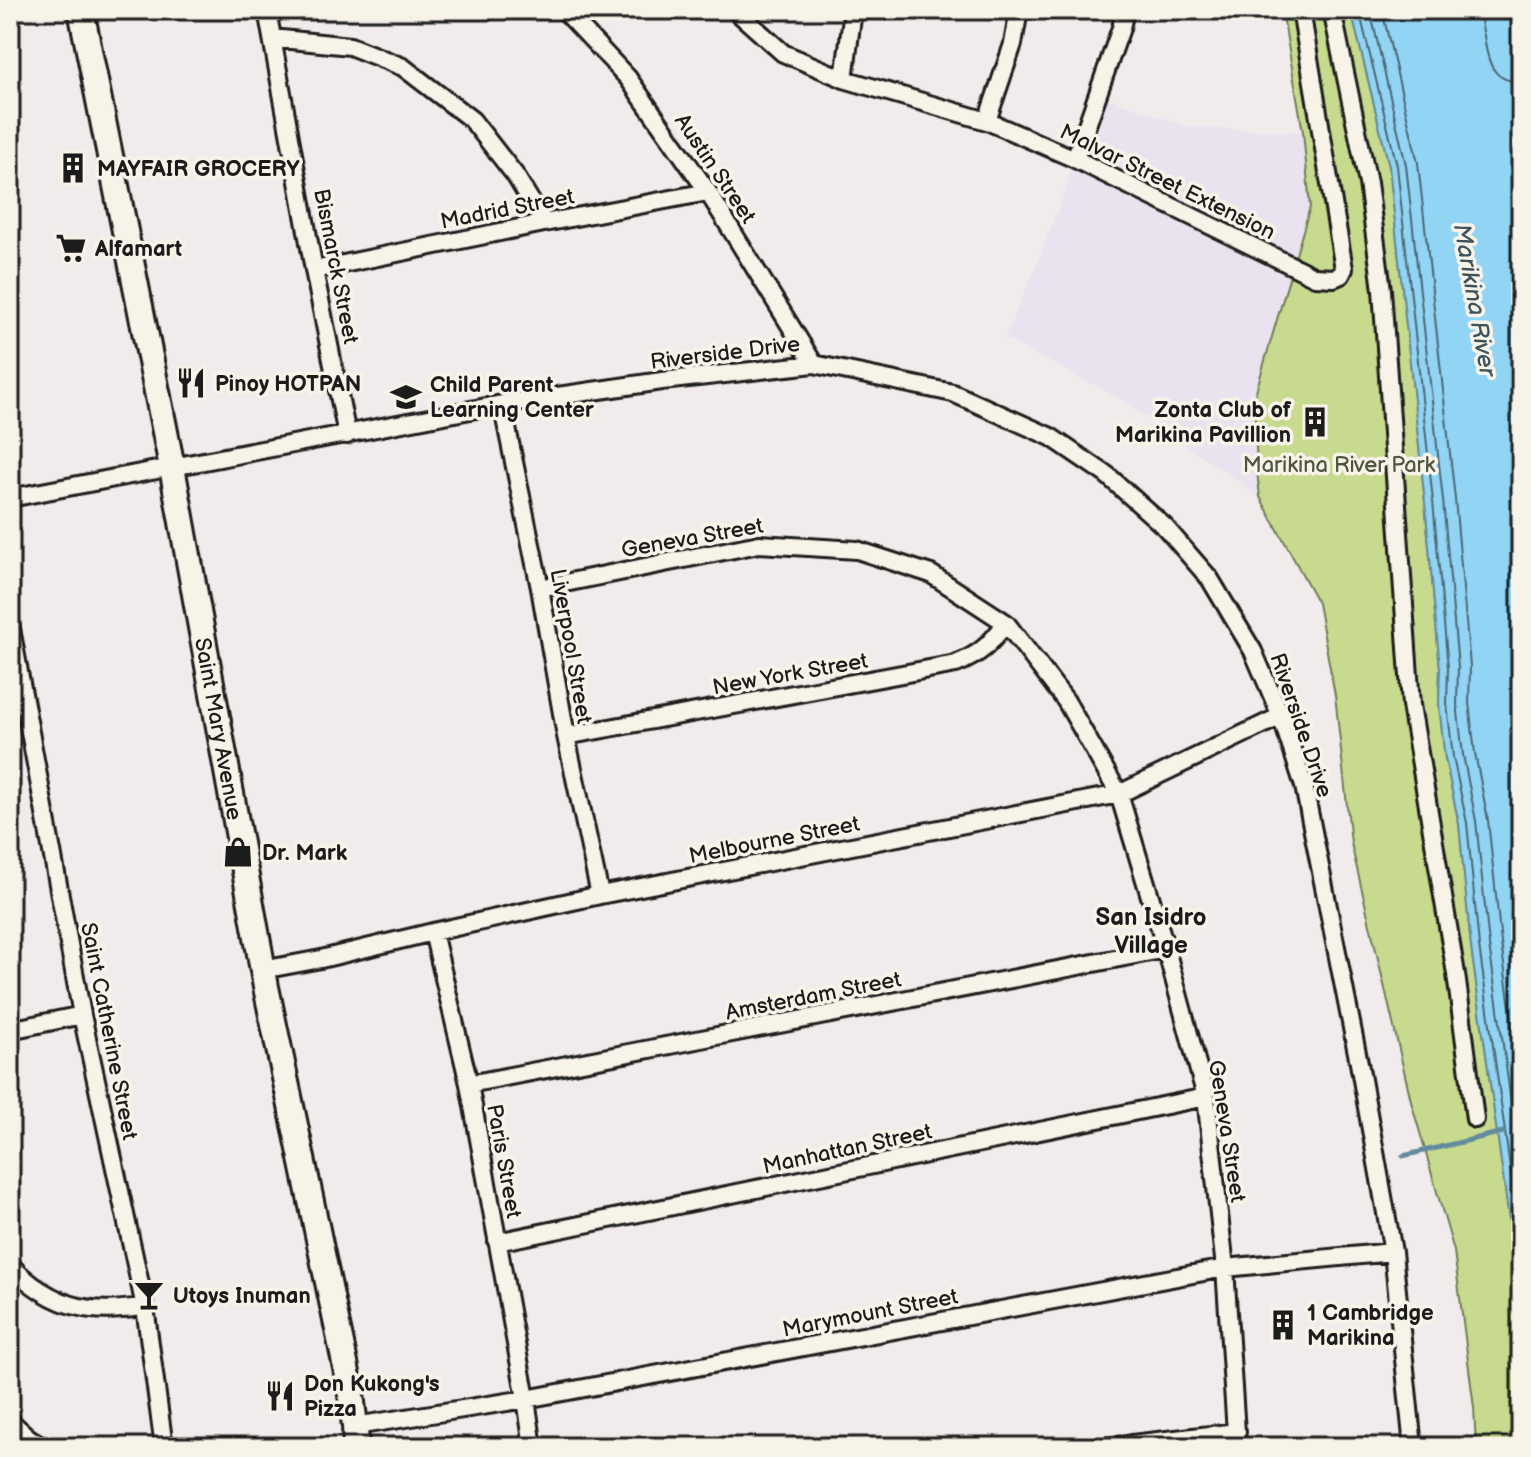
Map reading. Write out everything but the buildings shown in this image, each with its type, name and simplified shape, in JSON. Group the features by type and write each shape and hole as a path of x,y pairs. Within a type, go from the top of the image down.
{"street":[{"name":"Saint Mary Avenue","path":"81,10 172,467 262,970 350,1387 356,1436"},
{"name":"Bismarck Street","path":"267,10 347,435"},
{"name":"Austin Street","path":"564,10 628,78 708,192 814,364"},
{"name":"Malvar Street Extension","path":"735,10 783,53 844,79 987,121 1075,159 1315,277 1334,278 1341,275 1344,269 1301,10"},
{"path":"844,79 853,10"},
{"path":"987,121 1013,44 1019,10"},
{"path":"1075,159 1125,10"},
{"path":"1332,10 1368,183 1382,290 1411,705 1456,974 1475,1119"},
{"path":"272,38 350,46 403,67 472,120 515,175 544,223"},
{"name":"Madrid Street","path":"314,270 708,192"},
{"name":"Riverside Drive","path":"10,498 502,404 662,381 814,364 953,393 1051,437 1107,475 1165,527 1210,579 1253,651 1281,716 1304,786 1362,1077 1393,1252 1413,1447"},
{"name":"Liverpool Street","path":"502,404 600,895"},
{"name":"Geneva Street","path":"540,588 759,544 857,550 931,574 1006,623 1066,701 1119,794 1166,949 1206,1097 1225,1268 1237,1439"},
{"name":"Saint Catherine Street","path":"10,623 14,666 82,1015 145,1307 164,1447"},
{"name":"New York Street","path":"566,736 956,664 974,657 989,645 1006,623"},
{"name":"Melbourne Street","path":"262,970 600,895 1119,794 1281,716"},
{"name":"Paris Street","path":"433,932 469,1084 533,1447"},
{"name":"Amsterdam Street","path":"469,1084 1166,949"},
{"path":"10,1030 82,1015"},
{"name":"Manhattan Street","path":"497,1242 1206,1097"},
{"name":"Marymount Street","path":"356,1436 526,1399 1225,1268 1393,1252"},
{"path":"10,1264 21,1277 42,1291 82,1308 145,1307"},
{"path":"10,1421 44,1447"},
{"path":"1106,1447 1237,1439"}],"shaded area":[{"path":"1088,91 1189,127 1303,132 1310,207 1254,398 1260,497 1122,400 1004,338 1066,188"}],"green space":[{"name":"Marikina River Park","path":"1282,10 1351,10 1389,166 1425,502 1445,758 1459,824 1471,947 1521,1304 1521,1447 1476,1447 1454,1251 1412,1105 1351,843 1335,695 1318,603 1260,497 1254,398 1310,207 1303,132"}],"water":[{"name":"Marikina River","path":"1351,10 1510,10 1521,77 1521,1304 1471,947 1459,824 1445,758 1425,502 1389,166"}],"waterway":[{"path":"1403,1156 1503,1132"}],"place":[{"name":"MAYFAIR GROCERY","path":"73,168"},
{"name":"Alfamart","path":"71,248"},
{"name":"Pinoy HOTPAN","path":"191,383"},
{"name":"Child Parent Learning Center","path":"406,397"},
{"name":"Zonta Club of Marikina Pavillion","path":"1315,422"},
{"name":"Dr. Mark","path":"238,852"},
{"name":"Utoys Inuman","path":"149,1295"},
{"name":"1 Cambridge Marikina","path":"1283,1325"},
{"name":"Don Kukong's Pizza","path":"280,1396"}],"district":[{"name":"San Isidro Village","path":"1151,931"}]}
